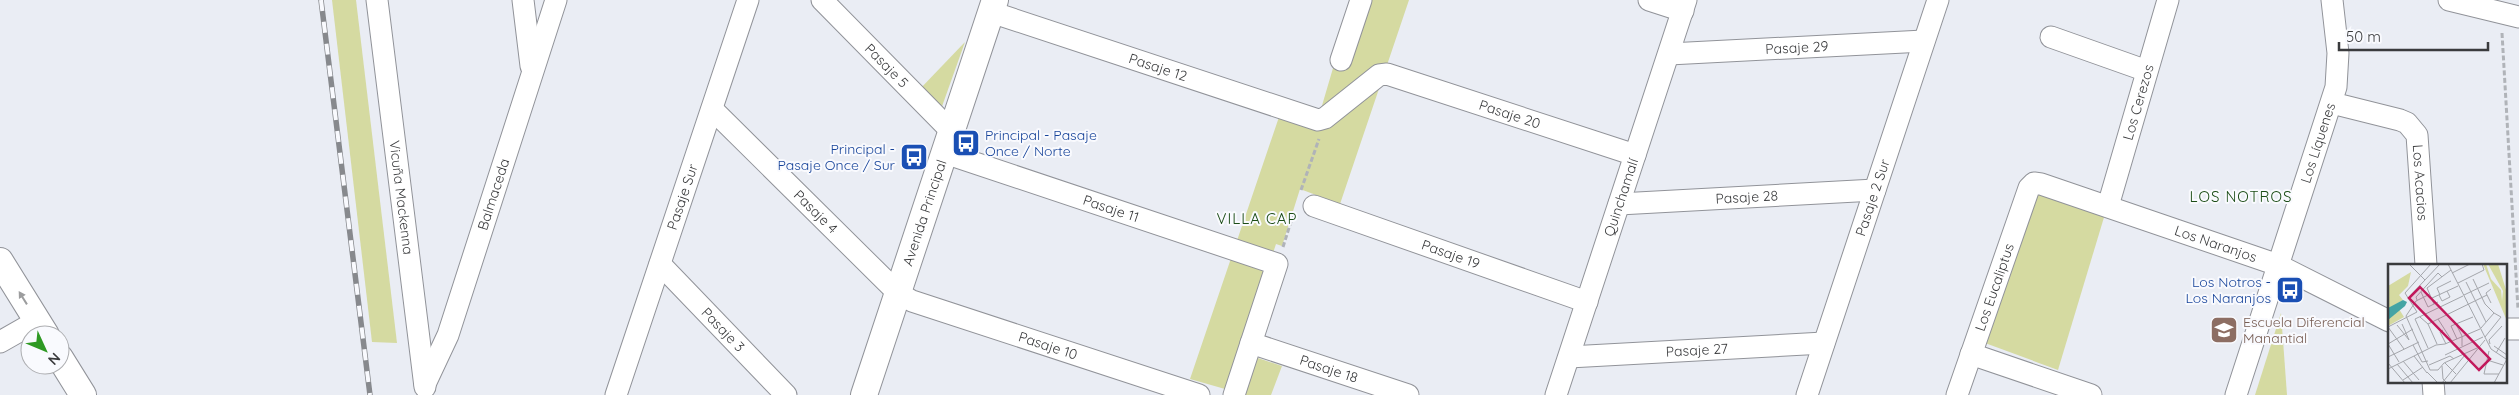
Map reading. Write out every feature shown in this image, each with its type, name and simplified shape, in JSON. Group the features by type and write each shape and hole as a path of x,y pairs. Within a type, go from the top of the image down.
{"main road":[{"name":"Avenida Principal","path":"864,395 993,6"},
{"path":"0,261 39,325"},
{"path":"70,374 83,395"}],"street":[{"name":"Vicuña Mackenna","path":"377,0 425,390"},
{"path":"523,0 532,72"},
{"name":"Balmaceda","path":"425,390 448,335 556,0"},
{"name":"Pasaje Sur","path":"616,395 748,0"},
{"name":"Pasaje 5","path":"822,0 948,143"},
{"path":"1341,60 1361,0"},
{"path":"1649,0 1685,5"},
{"name":"Pasaje 2 Sur","path":"1807,395 1938,0"},
{"name":"Los Cerezos","path":"2108,206 2168,0"},
{"name":"Los Líquenes","path":"2236,395 2332,103 2338,64 2332,0"},
{"path":"2449,0 2510,15"},
{"name":"Quinchamalí","path":"1556,395 1685,5"},
{"name":"Pasaje 12","path":"993,6 1318,120 1325,118 1383,74"},
{"path":"2051,37 2147,71"},
{"name":"Pasaje 29","path":"1669,54 1924,41"},
{"name":"Pasaje 20","path":"1383,74 1635,155"},
{"name":"Los Acacios","path":"2332,103 2400,120 2407,123 2417,135 2426,264"},
{"name":"Pasaje 4","path":"712,109 898,293"},
{"name":"Pasaje 11","path":"948,143 1277,264 1251,342"},
{"name":"Los Naranjos","path":"2034,183 2278,264 2388,320"},
{"name":"Los Eucaliptus","path":"1957,395 2029,188 2034,183"},
{"name":"Pasaje 28","path":"1619,204 1875,190"},
{"name":"Pasaje 19","path":"1314,206 1587,302"},
{"name":"Pasaje 3","path":"660,264 786,395"},
{"name":"Pasaje 10","path":"898,293 912,301 1199,395"},
{"path":"2506,329 2519,330"},
{"path":"0,342 20,335"},
{"path":"1234,395 1251,342"},
{"name":"Pasaje 18","path":"1251,342 1408,395"},
{"name":"Pasaje 27","path":"1569,357 1824,343"},
{"path":"1971,354 2091,395"},
{"path":"2433,382 2434,395"}],"path":[{"path":"2510,15 2518,319"}],"green space":[{"path":"332,0 356,0 397,343 372,342"},
{"path":"1353,0 1409,0 1340,204 1300,189 1282,246 1276,244 1240,352 1282,366 1271,395 1224,395 1225,389 1190,379 1279,117 1316,126"},
{"path":"965,42 940,112 919,90"},
{"path":"2035,190 2105,214 2058,370 1985,343"},
{"path":"2281,313 2287,395 2255,395"}],"railway":[{"path":"321,0 370,395"}],"place":[{"name":"Principal - Pasaje Once / Norte","path":"966,143"},
{"name":"Principal - Pasaje Once / Sur","path":"914,157"},
{"name":"Los Notros - Los Naranjos","path":"2290,290"},
{"name":"Escuela Diferencial Manantial","path":"2224,330"}],"district":[{"name":"LOS NOTROS","path":"2241,197"},
{"name":"VILLA CAP","path":"1257,219"}]}
